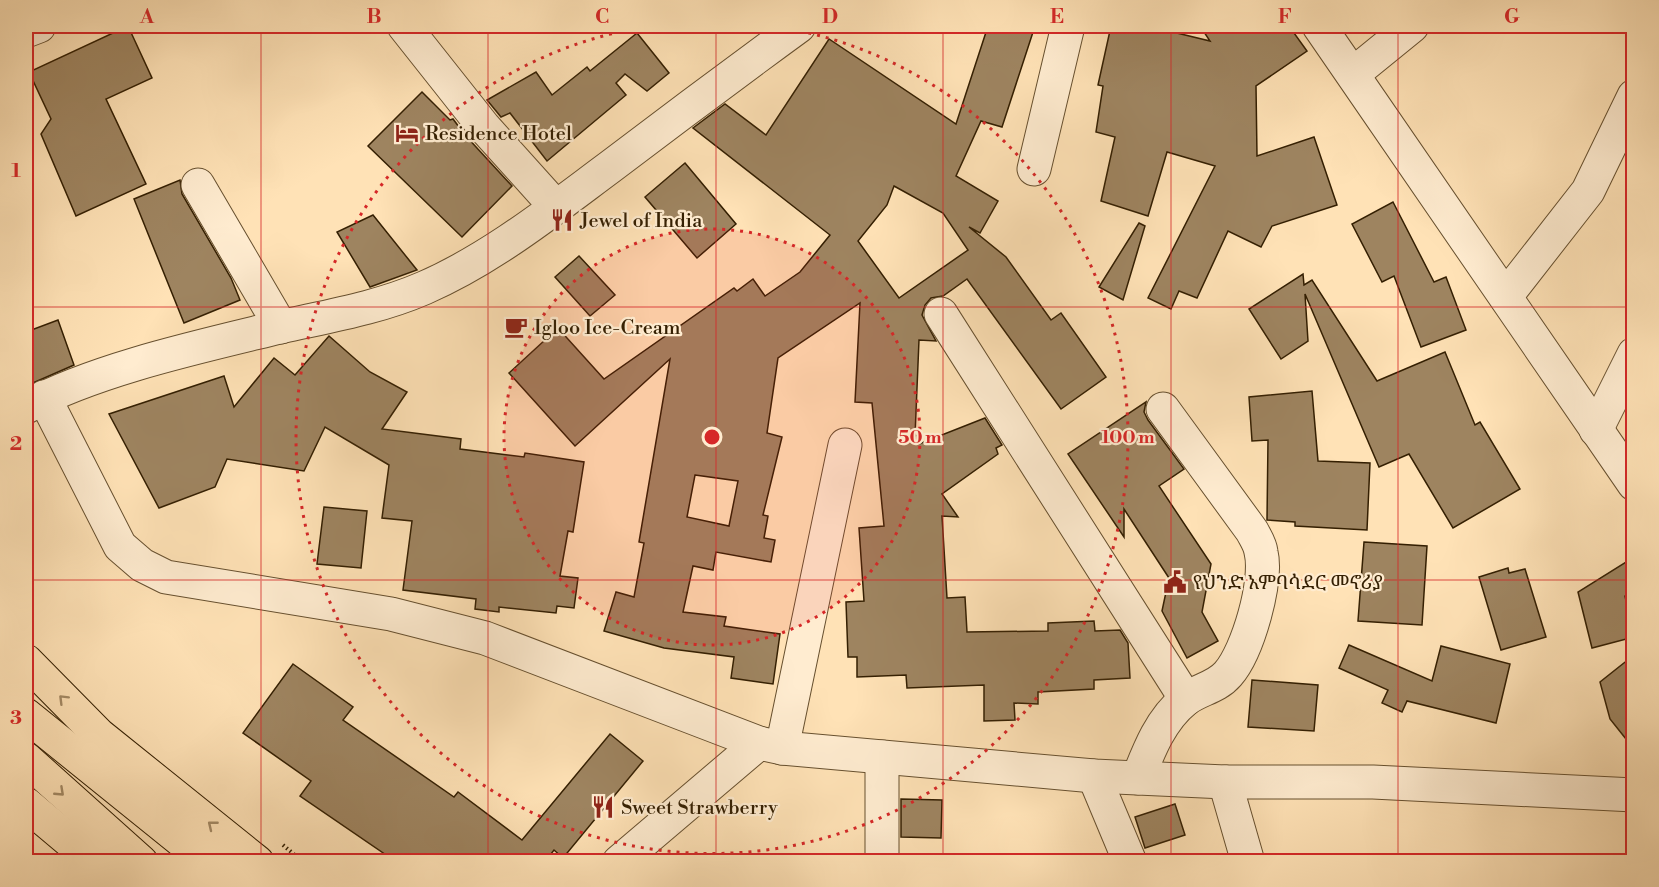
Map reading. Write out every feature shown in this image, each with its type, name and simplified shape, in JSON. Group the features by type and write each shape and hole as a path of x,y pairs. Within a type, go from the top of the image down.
{"main road":[{"path":"26,662 99,735 257,861"},
{"path":"26,715 208,861"},
{"path":"26,759 141,861"},
{"path":"26,804 95,861"}],"street":[{"path":"26,31 39,26"},
{"path":"404,26 484,128 556,207"},
{"path":"799,26 556,207 468,265 425,288 365,310 281,327 124,369 35,402 120,546 142,565 166,577 391,614 485,638 771,745 1094,776 1225,782 1373,782 1634,795"},
{"path":"1034,169 1068,26"},
{"path":"1319,26 1634,484"},
{"path":"1353,74 1412,26"},
{"path":"1506,296 1588,191 1634,96"},
{"path":"198,185 281,327"},
{"path":"941,314 1186,699"},
{"path":"1596,430 1634,354"},
{"path":"1138,778 1160,728 1186,699 1210,689 1228,674 1245,648 1263,571 1261,551 1252,531 1163,410"},
{"path":"619,861 771,745 845,446"},
{"path":"882,757 882,861"},
{"path":"1094,776 1130,861"},
{"path":"1225,782 1248,861"}],"building":[{"path":"128,26 152,78 106,99 146,184 76,216 41,134 51,119 29,72"},
{"path":"988,26 1035,26 1002,127 981,121 956,176 998,201 980,233 969,227 1006,257 1051,320 1061,313 1106,377 1061,409 967,279 943,296 931,298 925,305 922,315 936,341 919,340 915,436 918,435 919,444 985,418 1002,445 996,448 998,454 942,494 958,517 942,516 947,598 965,597 967,632 1048,631 1048,623 1094,621 1095,631 1120,630 1128,643 1130,678 1094,680 1094,689 1038,692 1038,704 1014,703 1015,720 984,721 984,685 907,688 906,675 857,677 857,657 848,657 846,602 864,601 859,528 884,526 872,403 855,402 860,303 778,358 767,433 782,437 763,515 768,516 764,538 775,540 771,562 716,552 713,570 693,566 683,612 726,617 724,626 780,634 773,684 731,678 734,657 664,648 604,631 616,592 634,597 644,543 639,542 670,359 575,446 509,373 558,328 604,379 734,288 737,291 753,279 765,296 800,272 830,235 693,128 725,104 766,135 829,39 956,124","holes":["894,186 943,213 968,250 899,298 858,241 887,205","695,475 738,481 729,526 687,517"]},
{"path":"1111,26 1148,26 1210,41 1200,26 1289,26 1307,51 1256,86 1257,156 1314,137 1337,205 1272,226 1261,247 1228,231 1197,298 1179,291 1171,309 1148,298 1215,166 1167,152 1148,216 1101,201 1115,137 1096,132 1103,86 1098,85"},
{"path":"637,33 669,73 647,91 625,74 616,83 626,95 547,161 510,113 501,117 487,100 536,72 552,95 587,67 590,71"},
{"path":"422,92 450,120 453,119 512,186 462,237 368,146"},
{"path":"685,163 736,224 697,258 645,197"},
{"path":"180,180 182,194 231,278 240,300 184,323 134,199"},
{"path":"1393,202 1434,282 1446,277 1466,330 1421,347 1394,276 1382,282 1352,224"},
{"path":"373,215 417,270 370,287 337,232"},
{"path":"1139,223 1145,226 1123,300 1099,287"},
{"path":"579,256 615,295 590,316 555,277"},
{"path":"1303,274 1304,285 1312,280 1377,381 1445,352 1475,425 1480,422 1520,489 1453,528 1409,454 1379,467 1305,294 1308,341 1281,359 1249,309"},
{"path":"58,320 74,365 26,386 26,332"},
{"path":"329,336 370,372 407,392 382,429 461,439 460,449 524,457 525,453 584,462 573,532 568,531 560,576 578,578 574,608 557,606 556,613 499,607 499,612 475,609 476,599 403,590 412,521 382,518 389,465 325,427 304,471 227,459 215,487 159,508 109,414 224,376 234,407 274,358 295,375"},
{"path":"1312,391 1318,461 1370,463 1367,530 1295,526 1295,522 1267,520 1268,440 1252,441 1249,397"},
{"path":"1146,402 1144,412 1148,420 1184,469 1159,486 1211,564 1202,612 1218,641 1187,658 1162,611 1169,578 1124,509 1124,537 1068,454"},
{"path":"324,507 367,511 361,568 317,564"},
{"path":"1364,542 1427,546 1422,625 1358,621"},
{"path":"1634,557 1634,590 1625,596 1634,637 1592,648 1578,592"},
{"path":"1508,568 1509,573 1525,569 1546,637 1501,650 1479,577"},
{"path":"1349,645 1432,681 1441,646 1510,664 1496,723 1407,701 1402,712 1382,703 1388,690 1339,668"},
{"path":"1634,655 1634,749 1610,719 1600,682"},
{"path":"293,664 353,707 343,720 454,797 458,792 522,840 610,734 643,761 563,858 554,850 547,859 551,861 395,861 300,796 311,781 243,733"},
{"path":"1252,680 1318,685 1314,731 1248,727"},
{"path":"901,799 942,800 941,838 901,837"},
{"path":"1175,804 1185,835 1145,848 1135,817"}],"place":[{"name":"Residence Hotel","path":"407,133"},
{"name":"Jewel of India","path":"562,220"},
{"name":"Igloo Ice-Cream","path":"516,327"},
{"name":"የህንድ አምባሳደር መኖሪያ","path":"1175,582"},
{"name":"Sweet Strawberry","path":"603,807"}]}
